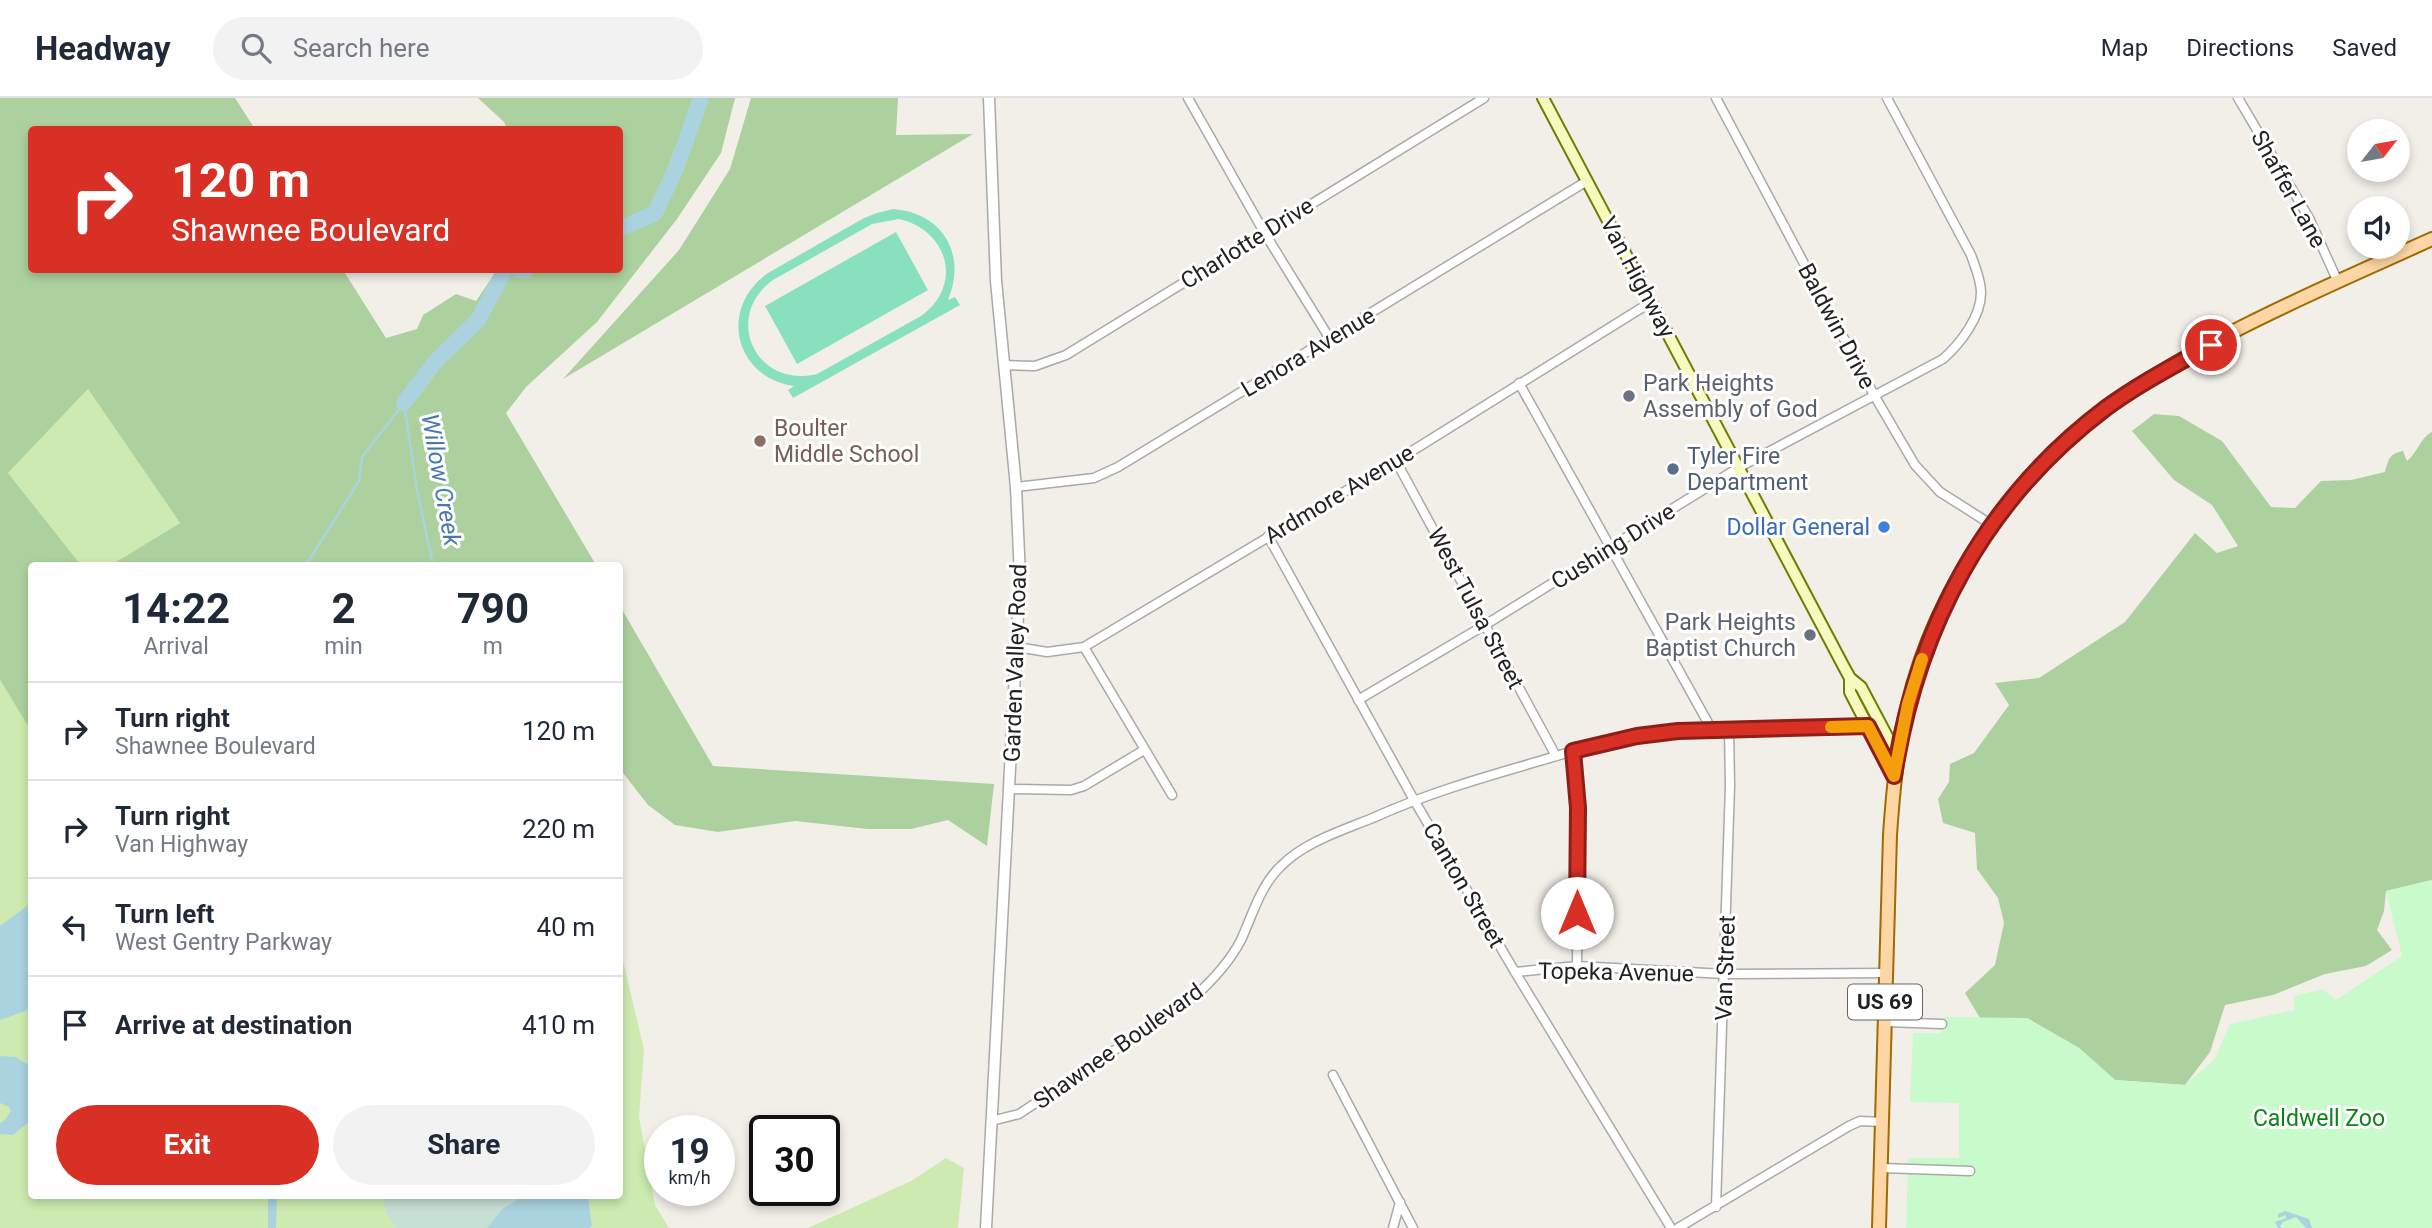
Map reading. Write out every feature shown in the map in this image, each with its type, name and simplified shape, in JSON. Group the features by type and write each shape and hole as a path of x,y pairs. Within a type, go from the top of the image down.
{"main road":[{"name":"Van Highway","path":"1543,98 1850,678 1861,687 1897,755"},
{"name":"US 69","path":"1879,1228 1894,776 1909,697 1932,632 1952,589 1992,525 2039,470 2106,409 2225,337 2432,239"},
{"name":"Van Highway","path":"1850,678 1850,692 1894,776"}],"street":[{"name":"Garden Valley Road","path":"986,1228 1020,577 1016,487 994,244 989,98"},
{"path":"1188,98 1264,232 1330,339"},
{"name":"Charlotte Drive","path":"1004,365 1035,366 1066,355 1484,98"},
{"name":"Baldwin Drive","path":"1716,98 1874,396 1915,465 1940,492 1992,525"},
{"name":"Cushing Drive","path":"1358,700 1485,625 1738,468 1942,359 1955,348 1967,332 1982,295 1979,278 1970,255 1887,98"},
{"name":"Shaffer Lane","path":"2238,98 2309,218 2338,282"},
{"name":"Lenora Avenue","path":"1016,487 1094,478 1118,467 1587,181"},
{"name":"Ardmore Avenue","path":"1017,647 1047,652 1084,647 1396,461 1651,302"},
{"path":"1519,383 1712,730"},
{"name":"West Tulsa Street","path":"1396,461 1556,756"},
{"name":"Canton Street","path":"1268,536 1414,800 1671,1228"},
{"path":"1084,647 1172,795"},
{"name":"Shawnee Boulevard","path":"991,1121 1019,1114 1157,1023 1213,980 1240,941 1258,897 1281,865 1300,851 1414,800 1573,751 1637,736 1678,731 1868,726"},
{"name":"Van Street","path":"1716,1207 1725,974 1729,730"},
{"path":"1009,789 1071,790 1084,786 1144,750"},
{"path":"1573,751 1578,808 1577,966"},
{"name":"Topeka Avenue","path":"1515,972 1577,966 1725,974 1886,973"},
{"path":"1885,1022 1942,1024"},
{"path":"1333,1075 1413,1228"},
{"path":"1678,1228 1849,1126 1860,1121 1883,1122"},
{"path":"1881,1168 1970,1171"},
{"path":"1393,1228 1400,1202"}],"green space":[{"path":"0,98 235,98 253,126 28,126 28,273 345,273 386,338 417,329 423,315 456,294 476,301 495,273 623,273 623,126 506,126 478,98 735,98 721,153 677,219 597,322 526,387 506,413 594,562 116,562 180,523 88,389 8,473 79,562 28,562 28,726 0,680"},
{"path":"751,98 898,98 896,135 973,134 563,379 679,250 730,169"},
{"path":"893,209 910,212 937,227 952,252 953,283 948,300 955,297 960,305 793,398 788,390 794,386 773,380 757,369 746,355 740,339 739,321 743,304 753,287 768,273 877,213","holes":["899,219 916,225 929,234 939,246 945,260 946,275 943,289 921,316 817,374 796,376 777,371 763,361 753,346 748,330 750,312 758,295 773,280 872,224"]},
{"path":"896,232 928,290 797,364 765,306"},
{"path":"88,389 180,523 116,562 79,562 8,473"},
{"path":"2154,414 2179,416 2222,441 2271,507 2295,508 2321,481 2351,480 2385,472 2392,455 2403,451 2407,461 2432,432 2432,880 2386,891 2384,911 2377,930 2392,950 2366,966 2325,974 2273,995 2225,1005 2210,1052 2185,1085 2115,1080 2079,1048 2027,1018 1980,1018 1965,993 1995,965 2004,923 1998,898 1977,869 1975,833 1943,823 1938,799 1949,782 1950,764 1974,753 2009,705 1995,683 2039,678 2125,622 2195,533 2217,553 2238,546 2212,505 2174,480 2132,431"},
{"path":"623,611 713,766 994,784 987,846 948,820 911,829 867,829 795,821 718,832 675,825 648,805 623,773"},
{"path":"0,680 28,726 28,1199 383,1199 385,1212 396,1228 0,1228"},
{"name":"Caldwell Zoo","path":"2432,880 2432,1228 1906,1228 1908,1158 1959,1158 1959,1103 1910,1102 1913,1033 1941,1033 1943,1017 2027,1018 2079,1048 2115,1080 2185,1085 2215,1059 2230,1024 2294,1010 2294,996 2323,989 2336,1000 2402,956 2386,891"},
{"path":"623,963 644,1049 639,1117 644,1144 644,1206 656,1206 669,1228 590,1228 592,1224 589,1199 623,1199"},
{"path":"946,1158 964,1168 958,1228 808,1228 911,1181"},
{"path":"383,1199 518,1199 502,1209 487,1228 396,1228 385,1212"}],"water":[{"path":"28,905 28,1010 0,1020 0,926"},
{"path":"0,1056 16,1057 28,1065 28,1122 13,1135 0,1134 0,1123 11,1111 0,1103"},
{"path":"268,1199 277,1199 276,1228 268,1228"},
{"path":"518,1199 589,1199 592,1225 590,1228 487,1228 502,1209"},
{"path":"2285,1211 2309,1219 2312,1228 2306,1228 2296,1217 2283,1222 2280,1226 2282,1228 2278,1228 2275,1222 2286,1218 2286,1215 2278,1218 2278,1214"}],"waterway":[{"name":"Willow Creek","path":"623,228 655,213 676,168 701,98"},
{"name":"Willow Creek","path":"404,403 435,362 478,320 503,273"},
{"name":"Willow Creek","path":"404,403 417,490 432,562"},
{"path":"308,562 359,481 362,457 404,403"}],"slow traffic":[{"path":"1831,727 1868,726 1894,776 1901,733 1922,659"}],"place":[{"name":"Park Heights Assembly of God","path":"1629,396"},
{"name":"Boulter Middle School","path":"760,441"},
{"name":"Tyler Fire Department","path":"1673,469"},
{"name":"Dollar General","path":"1884,527"},
{"name":"Park Heights Baptist Church","path":"1810,635"}],"route":[{"path":"1577,913 1578,808 1573,751 1637,736 1678,731 1868,726 1894,776 1901,733 1921,659 1952,589 1992,525 2021,488 2071,438 2106,409 2211,345"}]}
